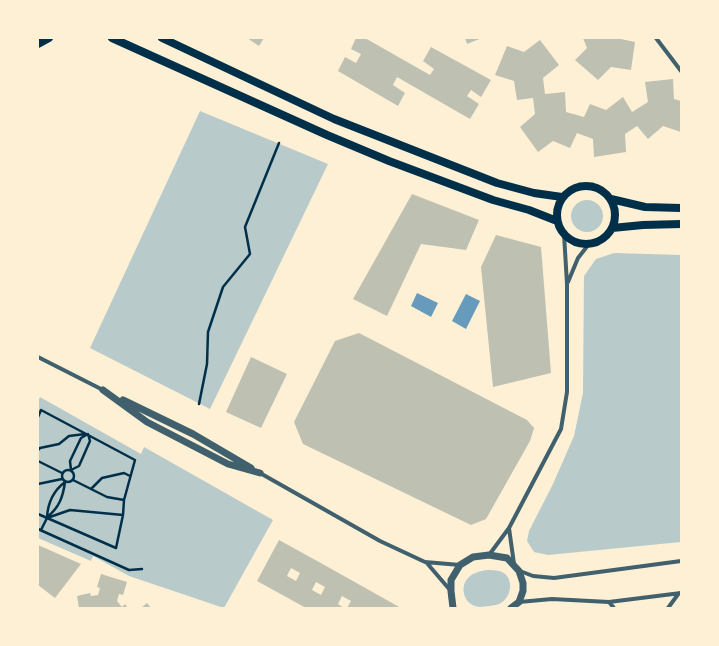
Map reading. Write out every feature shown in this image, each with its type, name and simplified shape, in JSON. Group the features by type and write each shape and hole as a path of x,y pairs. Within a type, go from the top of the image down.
{"main road":[{"path":"38,44 49,38"},
{"path":"112,38 327,135 389,161 493,200 529,210 557,222"},
{"path":"162,38 341,122 497,183 534,193 562,197"},
{"path":"611,199 615,218 612,228 602,239 589,244 575,242 564,234 557,222 557,209 562,197 574,188 587,186 600,189 611,199 645,207 681,208"},
{"path":"612,228 643,225 681,224"}],"street":[{"path":"656,38 681,71"},
{"path":"489,555 509,528 561,429 567,392 564,234"},
{"path":"566,284 578,258 589,244"},
{"path":"38,357 193,434 380,541 426,562 460,565"},
{"path":"509,528 514,564"},
{"path":"459,608 453,605 451,591 452,580 460,565 473,557 489,555 507,558 519,571 523,582 523,591 519,602"},
{"path":"519,571 533,576 554,578 681,561"},
{"path":"426,562 451,591"},
{"path":"511,608 519,602 552,599 608,602 680,593"},
{"path":"668,608 680,593"},
{"path":"608,602 614,608"}],"path":[{"path":"199,404 207,364 208,332 223,287 250,254 245,227 279,143"},
{"path":"38,417 41,410 135,460 124,500 123,515 116,548 38,514"},
{"path":"38,450 40,448 59,444 69,436 88,434"},
{"path":"73,480 74,475 71,470 70,461 81,438 88,434"},
{"path":"62,473 79,466 90,441 88,434"},
{"path":"38,461 62,473 64,480 64,491 56,510 47,518 40,530 129,570 142,569"},
{"path":"91,489 102,478 124,474 130,476"},
{"path":"38,484 64,480 70,482 73,480 107,497 124,500"},
{"path":"47,518 48,507 57,488 64,480"},
{"path":"47,518 70,510 123,515"}],"shaded area":[{"path":"200,111 328,164 210,409 90,348"},
{"path":"584,200 590,200 600,207 603,216 602,222 596,229 590,232 584,232 574,225 571,219 571,213 578,203"},
{"path":"614,253 681,255 681,542 548,555 534,552 527,541 529,531 553,484 574,436 583,393 584,276 596,259"},
{"path":"40,397 141,454 144,447 273,520 224,608 129,576 93,556 91,561 38,538 38,401"},
{"path":"486,570 502,572 508,578 510,587 505,600 500,604 480,607 471,604 468,601 464,595 464,587 466,580 469,577 473,574"}],"water":[{"path":"417,293 438,303 431,317 411,306"},
{"path":"466,294 480,301 466,329 452,321"}],"building":[{"path":"247,38 264,38 259,46"},
{"path":"356,38 365,38 430,75 434,69 423,61 431,47 491,80 481,97 471,90 467,96 479,104 470,119 397,77 393,85 405,93 398,106 338,71 345,57 356,63 361,54 351,49"},
{"path":"465,38 482,38 467,44"},
{"path":"583,38 616,38 635,42 631,70 611,67 598,80 575,60 587,48"},
{"path":"540,40 559,65 543,78 545,94 565,92 566,112 584,117 590,104 606,110 623,97 632,112 648,102 645,82 673,79 674,99 681,101 681,132 663,126 648,139 637,126 625,134 626,152 594,157 593,139 577,133 570,148 553,141 538,152 520,127 535,114 533,98 517,100 514,81 495,75 507,46 524,52"},
{"path":"412,194 479,220 466,250 421,244 387,316 353,299"},
{"path":"496,235 541,247 551,373 493,387 481,267"},
{"path":"359,333 527,420 534,428 530,441 486,519 471,525 303,444 294,422 335,341"},
{"path":"251,357 287,374 261,428 226,412"},
{"path":"279,540 401,608 347,608 351,601 342,596 338,604 344,608 306,608 257,581","holes":["291,568 300,573 296,581 287,576","316,582 325,587 321,595 312,590"]},
{"path":"38,545 81,564 55,598 38,585"},
{"path":"101,574 127,582 123,595 119,594 117,601 122,607 125,604 128,608 79,608 77,596 90,593 91,596 98,595 100,588 97,587"},
{"path":"147,603 151,608 141,608"}]}
